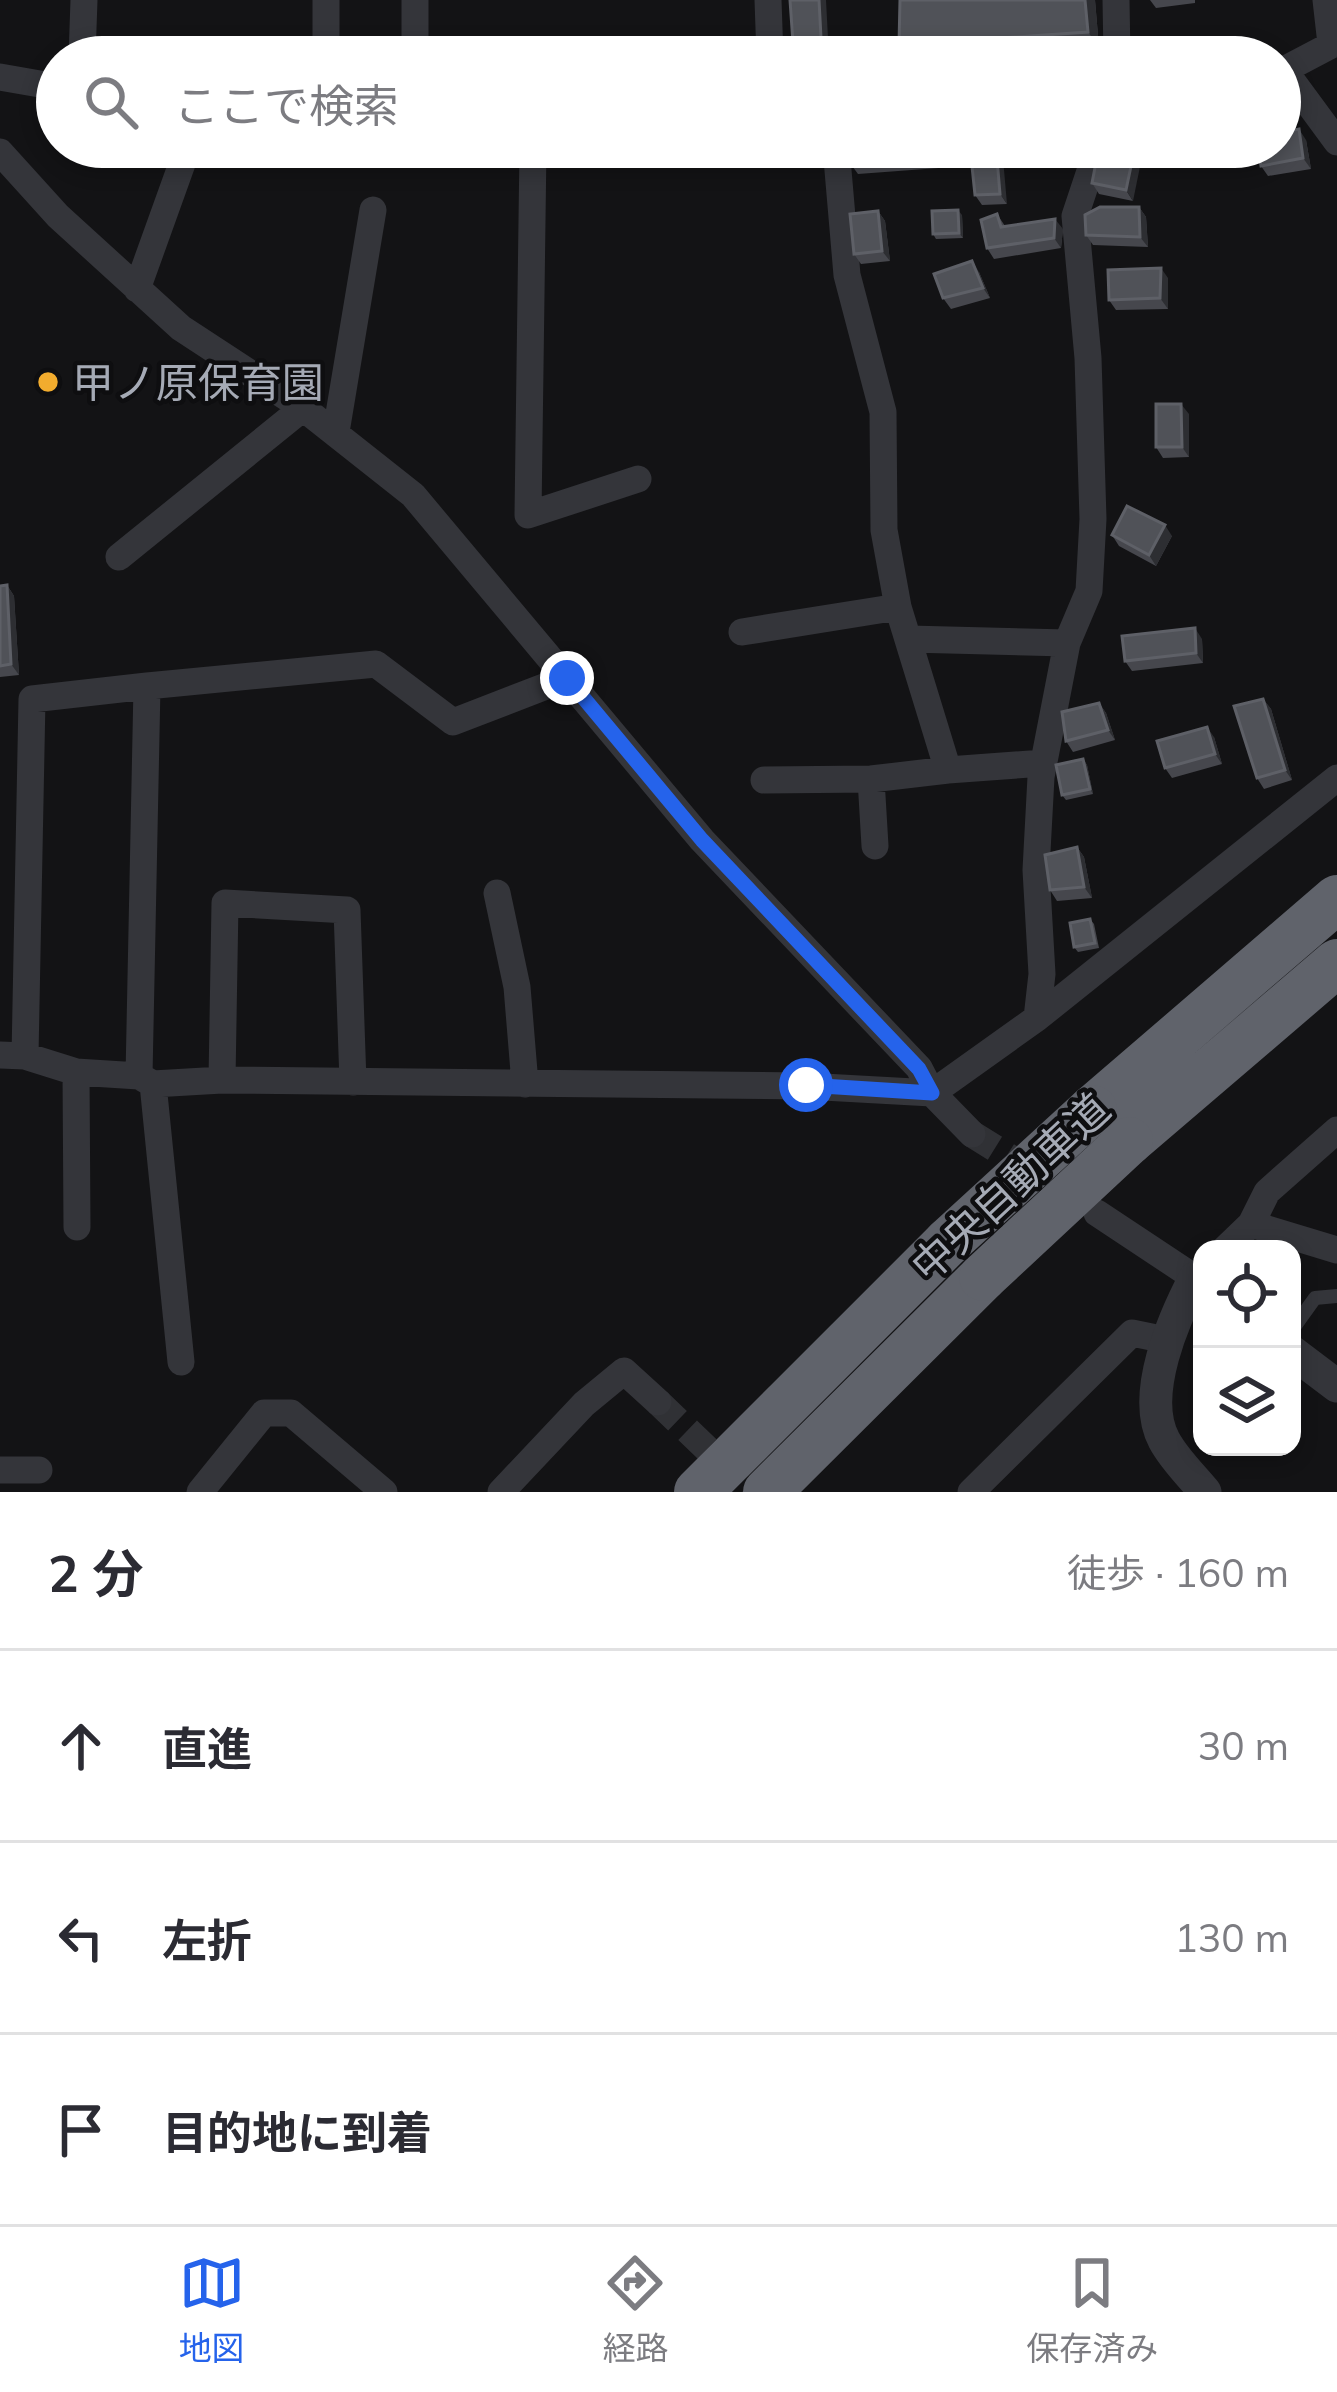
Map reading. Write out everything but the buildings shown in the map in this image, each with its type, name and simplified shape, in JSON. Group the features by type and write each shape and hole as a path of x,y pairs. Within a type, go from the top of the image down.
{"highway":[{"name":"中央自動車道","path":"698,1492 948,1242 1093,1109 1337,899"},
{"name":"中央自動車道","path":"766,1492 983,1277 1130,1141 1337,963"}],"street":[{"path":"83,36 84,0"},
{"path":"326,0 326,36"},
{"path":"415,0 415,36"},
{"path":"768,0 769,36"},
{"path":"1117,0 1117,36"},
{"path":"1301,61 1334,43 1325,0"},
{"path":"0,77 36,83"},
{"path":"1301,96 1337,142"},
{"path":"0,152 58,216 181,328 303,408 412,495 702,840 919,1069 932,1093 972,1134"},
{"path":"137,289 180,168"},
{"path":"533,168 528,515 638,479"},
{"path":"838,168 847,275 883,412 884,530 898,607 948,770"},
{"path":"1037,1018 1042,974 1036,870 1043,763 1066,643 1089,591 1093,519 1088,358 1075,216 1091,168"},
{"path":"336,432 374,210"},
{"path":"118,557 303,408"},
{"path":"742,632 898,607"},
{"path":"909,639 1066,643"},
{"path":"567,678 453,722 376,664 32,699 13,1055 76,1072 146,1080 806,1085 932,1093 1037,1018 1337,778"},
{"path":"147,686 146,1080 181,1362"},
{"path":"764,780 871,779 1043,763"},
{"path":"871,779 875,847"},
{"path":"496,893 517,987 525,1084"},
{"path":"222,1080 225,903 347,910 353,1082"},
{"path":"76,1072 76,1227"},
{"path":"1234,1240 1251,1224 1267,1192 1337,1130"},
{"path":"1097,1213 1193,1273"},
{"path":"1251,1224 1337,1250"},
{"path":"1193,1290 1166,1340 1156,1408 1161,1435 1204,1492"},
{"path":"971,1492 1132,1333 1166,1340"},
{"path":"1301,1359 1337,1386"},
{"path":"501,1492 584,1404 624,1371 658,1402"},
{"path":"200,1492 264,1413 291,1413 353,1483 383,1492"},
{"path":"0,1469 39,1470"}],"lane":[{"path":"1301,1317 1315,1298 1337,1296"}],"tunnel":[{"path":"972,1134 1038,1175"},
{"path":"658,1402 752,1492"}],"place":[{"name":"甲ノ原保育園","path":"48,382"}],"route":[{"path":"567,678 702,840 919,1069 932,1093 806,1085"}]}
